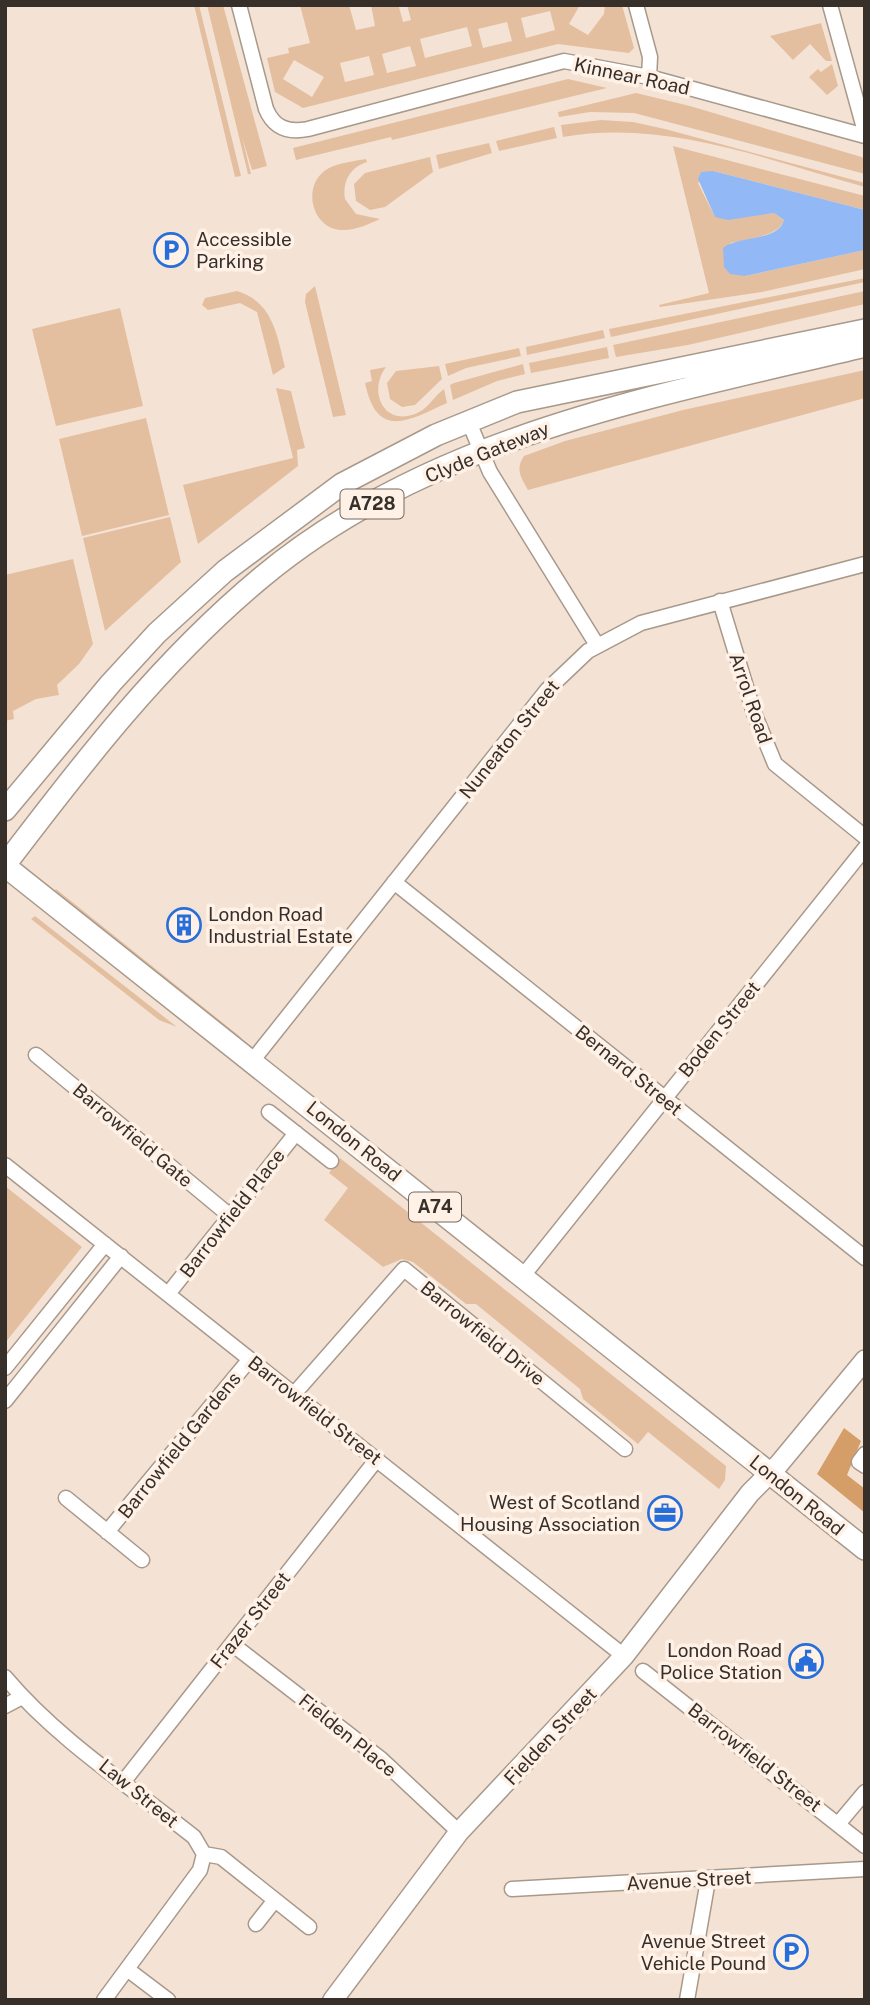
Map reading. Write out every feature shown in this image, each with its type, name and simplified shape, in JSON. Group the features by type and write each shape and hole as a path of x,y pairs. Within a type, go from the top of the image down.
{"main road":[{"name":"Clyde Gateway","path":"5,810 136,654 225,571 342,484 468,420 517,402 577,387 675,371 865,330"},
{"name":"Clyde Gateway","path":"5,866 148,683 262,576 358,512 423,477 529,433 631,402 865,346"},
{"name":"London Road","path":"5,866 253,1060 865,1549"},
{"name":"Fielden Street","path":"333,2000 459,1832 624,1656 768,1473 779,1464 865,1360"}],"street":[{"name":"Kinnear Road","path":"239,5 265,109 278,126 290,131 308,129 558,62 649,77 865,134"},
{"path":"636,5 650,57 649,77"},
{"path":"830,5 865,134"},
{"path":"468,420 480,452 597,645"},
{"name":"Nuneaton Street","path":"253,1060 547,690 576,660 597,645 648,620 865,564"},
{"name":"Arrol Road","path":"720,601 754,713 775,764 865,837"},
{"name":"Boden Street","path":"522,1277 865,848"},
{"name":"Bernard Street","path":"394,882 865,1258"},
{"name":"Barrowfield Gate","path":"36,1055 229,1215"},
{"name":"Barrowfield Place","path":"269,1112 331,1161"},
{"name":"Barrowfield Place","path":"168,1294 296,1133"},
{"name":"Barrowfield Street","path":"5,1165 624,1656"},
{"path":"5,1368 105,1244"},
{"path":"5,1401 121,1256"},
{"name":"Barrowfield Drive","path":"294,1394 404,1269 625,1449"},
{"name":"Barrowfield Gardens","path":"107,1532 250,1359"},
{"name":"Frazer Street","path":"124,1781 377,1459"},
{"name":"Barrowfield Gardens","path":"66,1498 142,1560"},
{"name":"Fielden Place","path":"232,1643 380,1759 459,1832"},
{"name":"Barrowfield Street","path":"643,1671 865,1846"},
{"name":"Law Street","path":"5,1677 22,1697 194,1837 204,1854 221,1857 309,1927"},
{"path":"5,1706 22,1697"},
{"path":"839,1823 865,1792"},
{"path":"104,2000 200,1870 204,1854"},
{"name":"Avenue Street","path":"512,1889 708,1880 865,1869"},
{"path":"687,2000 708,1880"},
{"path":"256,1924 275,1900"},
{"path":"127,1969 168,2000"}],"shaded area":[{"path":"194,5 199,5 241,176 235,177"},
{"path":"207,5 223,5 267,166 252,170 242,137 251,174 248,174"},
{"path":"300,5 349,5 356,30 375,26 371,5 399,7 403,22 411,20 407,5 580,5 569,24 588,35 604,14 605,5 622,5 634,48 629,53 558,44 303,108 275,92 267,58 289,53 288,48 310,43","holes":["550,11 555,30 526,38 521,18","507,22 512,41 483,48 478,29","467,27 472,46 425,58 420,39","410,46 416,66 387,73 382,54","369,56 374,75 345,82 340,63","294,60 324,77 312,97 283,79"]},
{"path":"821,23 832,61 826,61 810,44 793,60 770,36"},
{"path":"832,64 838,86 827,95 809,77 818,69 821,72"},
{"path":"568,79 607,88 392,140 391,137 296,160 293,148"},
{"path":"636,93 690,106 865,158 865,174 634,113 590,112 559,117 558,112"},
{"path":"601,120 633,122 665,129 865,183 865,187 716,145 678,138 640,133 563,137 561,125"},
{"path":"554,127 557,138 499,151 496,141"},
{"path":"489,143 492,153 439,169 436,155"},
{"path":"673,146 865,196 865,210 713,171 698,183 715,217 774,213 784,220 781,226 769,234 730,243 745,276 865,250 865,269 762,292 660,307 659,305 709,293"},
{"path":"430,157 433,172 385,207 370,210 356,201 354,184 365,173"},
{"path":"366,159 367,162 348,176 345,199 356,214 380,219 344,230 324,223 313,205 314,184 329,168"},
{"path":"865,278 865,282 611,337 609,329"},
{"path":"315,286 346,415 333,417 305,302 306,294"},
{"path":"237,291 259,303 272,321 285,367 273,375 257,312 240,303 208,310 202,305 205,298"},
{"path":"865,291 865,304 688,345 616,357 613,345"},
{"path":"120,308 143,406 56,426 32,329"},
{"path":"603,330 605,338 527,355 526,347"},
{"path":"607,347 609,358 531,373 529,363"},
{"path":"519,348 521,356 466,368 448,376 445,364"},
{"path":"523,364 525,374 497,381 453,400 450,385"},
{"path":"439,366 442,379 415,405 402,407 390,399 387,383 396,371"},
{"path":"386,367 378,386 379,396 387,411 394,415 415,414 444,389 447,403 407,420 386,419 377,413 370,401 365,383 372,381 370,370"},
{"path":"865,370 865,398 528,490 520,473 524,456 565,441 683,410"},
{"path":"276,388 291,391 305,448 297,450 298,466 198,544 183,485 293,458"},
{"path":"146,418 169,515 82,536 59,439"},
{"path":"170,517 181,562 105,631 83,538"},
{"path":"73,559 93,644 79,664 57,685 59,695 36,699 13,711 14,719 5,721 5,575"},
{"path":"56,889 243,1039 208,1019 51,896"},
{"path":"35,916 177,1027 159,1020 31,919"},
{"path":"340,1158 726,1466 725,1480 719,1489 648,1432 638,1444 583,1399 580,1389 476,1304 466,1304 413,1262 402,1259 383,1267 324,1220 348,1188 329,1173"},
{"path":"5,1186 82,1247 5,1343"},
{"path":"844,1428 861,1441 847,1475 865,1489 865,1513 817,1474"}],"water":[{"path":"713,171 865,210 865,250 745,276 730,274 724,267 723,248 738,241 774,232 784,220 774,213 728,220 715,217 698,179 701,172"}],"place":[{"name":"Accessible Parking","path":"171,250"},
{"name":"London Road Industrial Estate","path":"184,925"},
{"name":"West of Scotland Housing Association","path":"665,1513"},
{"name":"London Road Police Station","path":"806,1661"},
{"name":"Avenue Street Vehicle Pound","path":"791,1952"}]}
